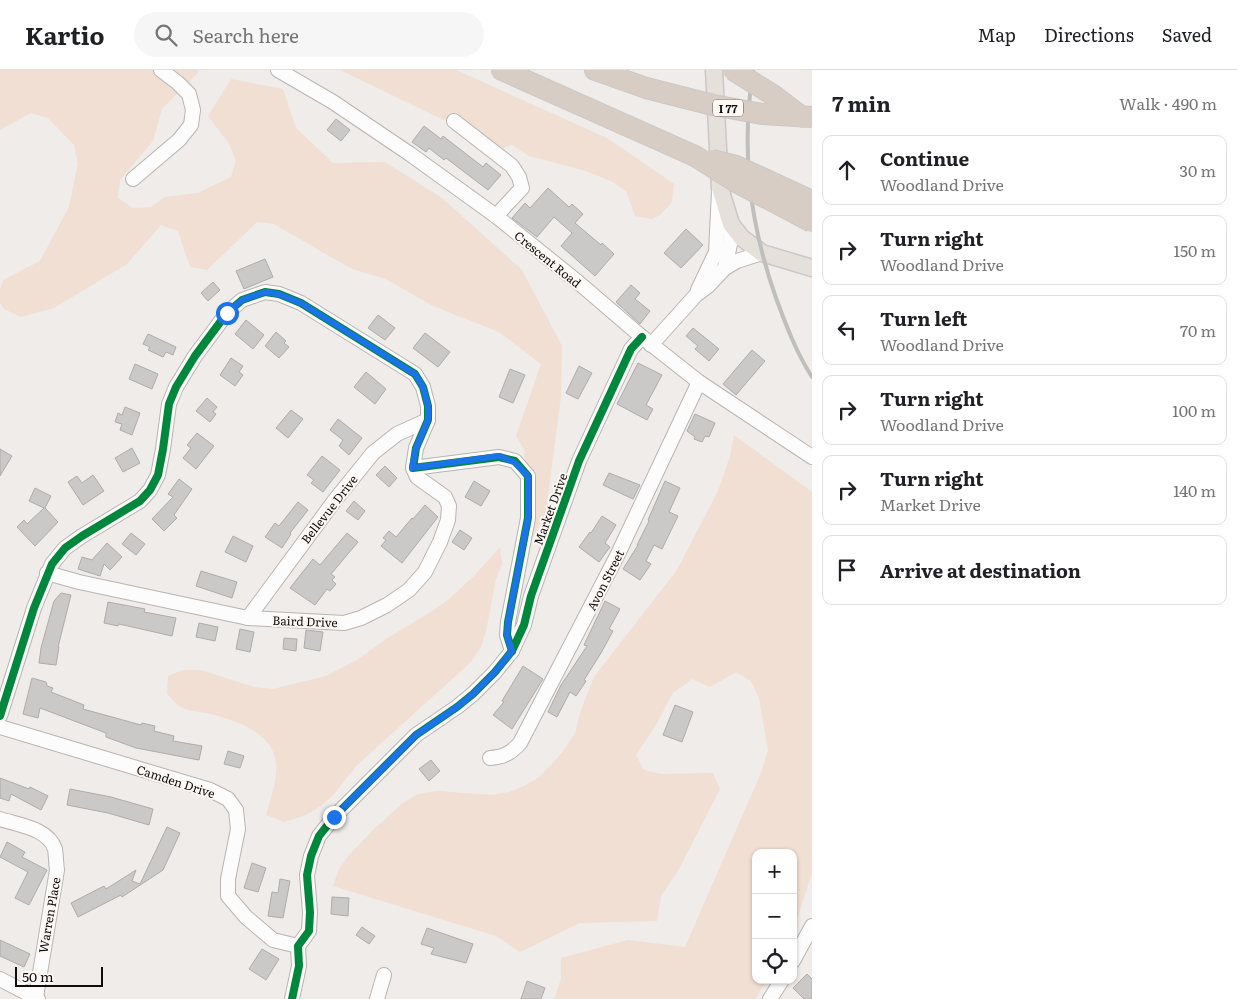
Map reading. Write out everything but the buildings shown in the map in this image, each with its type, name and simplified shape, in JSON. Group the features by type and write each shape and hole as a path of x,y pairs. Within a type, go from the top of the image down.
{"highway":[{"path":"502,70 695,156 736,182 812,222"},
{"name":"I 77","path":"594,70 646,88 713,105 762,114 812,117"},
{"path":"733,70 773,95 812,126"},
{"path":"695,156 736,166 812,201"}],"main road":[{"path":"714,70 720,188 731,224 742,238 762,253 812,268"}],"street":[{"path":"133,179 179,140 191,125 193,110 189,94 161,70"},
{"name":"Crescent Road","path":"278,70 333,102 410,154 496,216 579,283 646,341 699,382 812,457"},
{"path":"454,122 512,166 520,177 522,188 496,216"},
{"path":"696,295 716,252 720,188"},
{"path":"725,268 730,244 731,224"},
{"path":"696,295 708,286 725,268 738,261 762,253"},
{"path":"0,716 34,608 52,564 65,548 140,501 150,490 158,475 169,404 176,387 195,356 227,313 242,300 265,292 278,294 301,303 415,374 423,387 428,406 428,420 416,448 412,468 499,456 514,462 528,476 528,518 508,622 507,635 512,651"},
{"name":"Market Drive","path":"292,999 299,966 298,946 309,931 310,912 307,875 311,856 319,836 340,810 416,735 473,694 495,672 512,651 524,625 534,587 579,461 631,349 646,341 696,295"},
{"name":"Avon Street","path":"490,758 501,758 512,752 520,743 618,554 699,382"},
{"name":"Bellevue Drive","path":"248,618 334,500 373,453 398,434 428,420"},
{"name":"Baird Drive","path":"47,573 79,582 248,618 344,623 361,618 387,605 410,590 425,572 440,542 448,520 449,506 445,497 417,477 412,468"},
{"name":"Camden Drive","path":"0,727 210,790 228,799 236,810 238,829 228,879 228,896 246,917 274,940 298,946"},
{"name":"Warren Place","path":"0,819 34,829 45,836 54,848 57,870 37,998"},
{"path":"797,954 812,926"},
{"path":"377,999 384,975"},
{"path":"0,979 37,998"},
{"path":"770,999 779,984"}],"shaded area":[{"path":"0,70 196,70 199,72 162,109 153,141 120,180 118,198 133,208 151,207 165,197 198,193 231,177 236,160 228,142 208,116 231,79 283,89 296,128 333,163 385,162 442,198 522,270 562,346 561,396 546,511 532,540 524,449 516,436 541,364 499,332 433,306 386,279 352,269 274,224 257,222 207,270 190,267 178,231 161,225 127,264 54,308 21,317 4,309 0,303 0,290 3,280 40,261 69,207 78,163 74,145 48,118 31,113 0,130"},
{"path":"340,70 456,70 607,138 674,184 672,202 660,215 652,219 635,216 626,191 611,181 586,171 529,156 512,145 502,148"},
{"path":"734,435 812,492 812,873 797,919 797,849 752,849 752,984 764,984 755,999 554,999 561,979 561,958 628,940 685,947 761,773 768,750 759,698 751,681 736,672 710,687 692,679 673,693 656,725 636,755 644,770 661,774 713,773 720,789 679,869 661,896 657,921 580,923 520,952 496,936 333,886 339,869 349,855 403,803 418,794 437,791 492,795 509,792 539,777 553,763 575,733 581,710 594,677 677,570 718,491 730,456"},
{"path":"500,547 502,564 496,579 486,631 481,647 471,662 356,766 334,794 321,806 306,815 284,822 266,815 275,784 276,760 266,741 258,734 248,727 226,718 185,709 167,694 168,676 183,670 201,670 254,687 273,689 326,676 357,660 386,639 448,600 475,575"}],"railway":[{"path":"753,70 749,100 748,157 750,185 759,241 776,298 796,348 812,377"}],"cycle path":[{"path":"0,716 34,608 52,564 65,548 140,501 150,490 158,475 169,404 176,387 195,356 227,313 242,300 265,292 279,294 301,303 415,374 423,387 428,406 428,420 416,448 413,468 499,457 515,461 528,476 528,518 508,622 507,635 512,651"},
{"path":"292,999 299,966 298,946 309,931 310,912 307,875 311,856 319,836 334,817 416,735 473,694 495,672 512,651 524,625 531,596 579,461 631,349 642,337"}],"route":[{"path":"227,313 242,300 265,292 278,294 301,303 415,374 423,387 428,406 428,420 416,448 412,468 499,456 514,462 528,476 528,518 508,622 507,635 512,651 495,672 473,694 416,735 334,817"}]}
